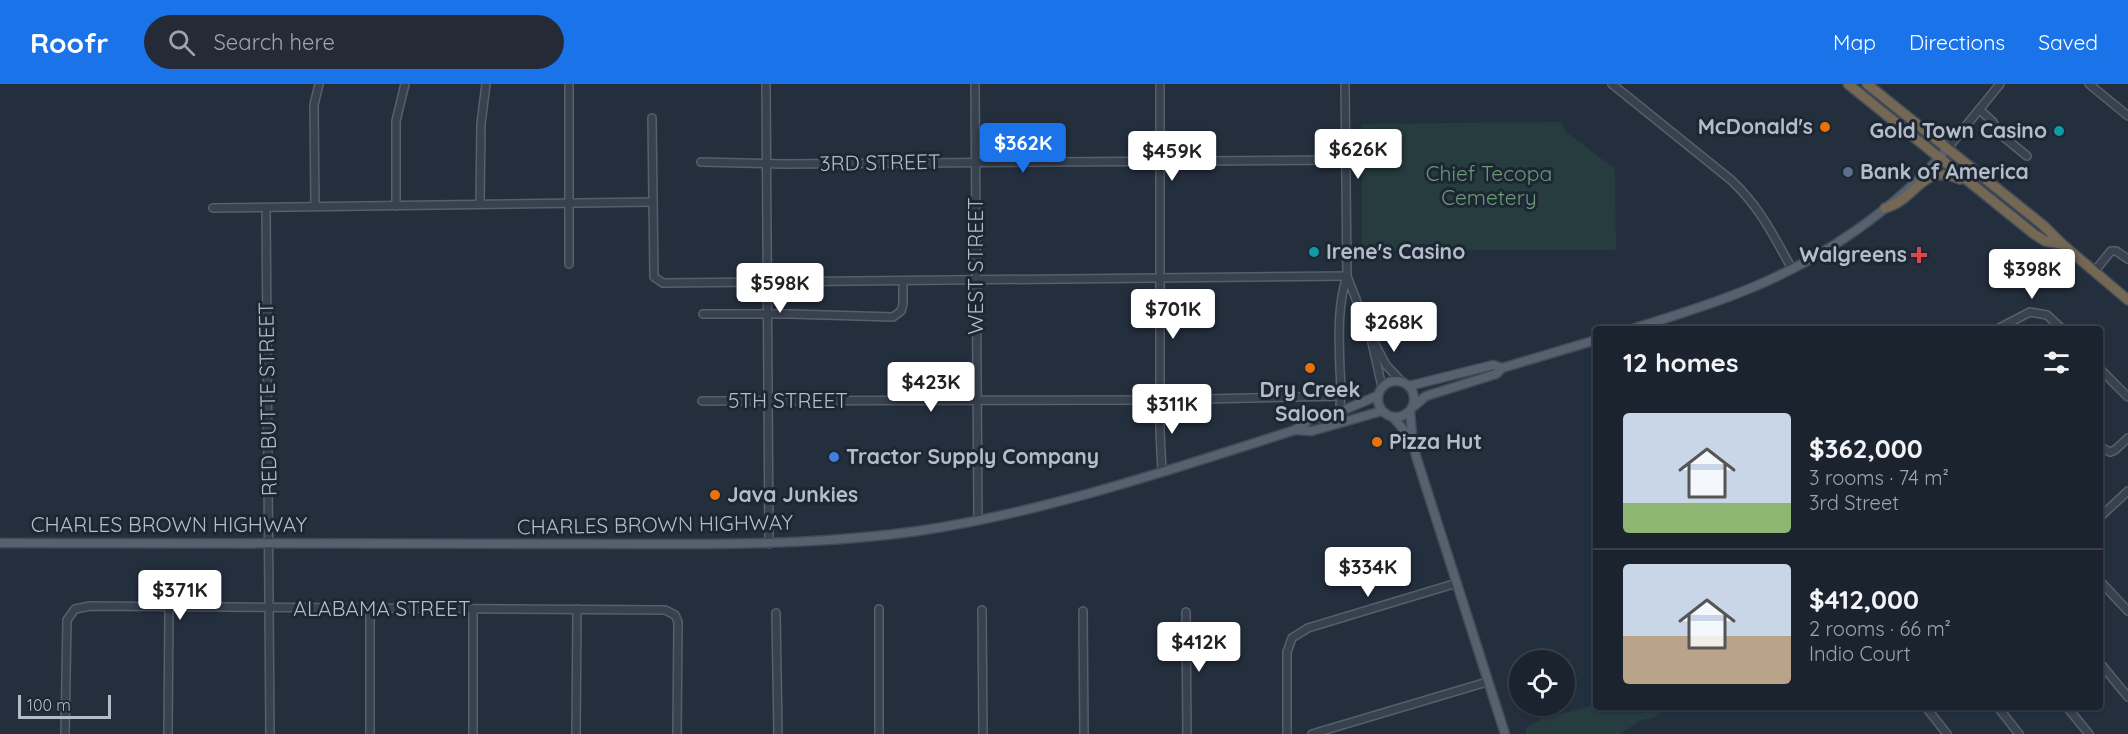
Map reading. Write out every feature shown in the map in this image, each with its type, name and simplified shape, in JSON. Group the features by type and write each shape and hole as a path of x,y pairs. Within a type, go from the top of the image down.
{"highway":[{"path":"1848,84 2036,235 2051,243 2062,244"},
{"path":"1856,84 1863,89 1868,85 2044,226 2128,300"},
{"path":"1885,208 1899,203 1931,176 1937,174 1948,174 1970,182"}],"main road":[{"path":"1642,326 1692,311 1752,288 1792,269 1885,208 1947,149"},
{"path":"1393,417 1399,417 1426,396 1496,374 1502,368 1593,341"},
{"path":"1412,436 1407,434 1393,417 1382,411 1377,402 1377,396 1382,387 1390,381 1405,384 1493,365 1502,368"},
{"path":"1405,384 1414,396 1411,409 1412,436 1504,734"},
{"name":"CHARLES BROWN HIGHWAY","path":"0,543 769,544 858,538 919,531 1081,494 1295,430 1309,420 1339,412 1377,396"},
{"name":"CHARLES BROWN HIGHWAY","path":"1295,430 1312,431 1382,411"}],"street":[{"path":"315,206 314,105 319,84"},
{"path":"396,206 396,121 405,84"},
{"path":"480,203 481,124 486,84"},
{"path":"569,84 569,264"},
{"path":"766,84 769,544"},
{"name":"WEST STREET","path":"975,84 978,519"},
{"path":"1160,84 1162,471"},
{"path":"1339,412 1341,396 1339,332 1342,290 1347,276 1345,84"},
{"path":"1612,84 1748,196 1792,269"},
{"path":"1947,149 2000,84"},
{"path":"2089,84 2128,116"},
{"path":"1980,110 1993,122 2000,134 2027,156"},
{"path":"652,118 654,277 663,283 1347,276"},
{"name":"3RD STREET","path":"701,162 1346,160"},
{"path":"213,208 653,202"},
{"name":"RED BUTTE STREET","path":"266,208 270,734"},
{"path":"2094,272 2111,251 2116,251 2128,259"},
{"path":"1347,276 1371,338 1386,365 1405,384"},
{"path":"702,314 893,316 901,311 903,281"},
{"path":"2003,326 2030,312 2047,315 2059,326"},
{"path":"1371,338 1382,387"},
{"path":"2103,372 2128,398"},
{"name":"5TH STREET","path":"702,402 1160,400 1341,396"},
{"path":"2103,448 2110,452 2115,450 2128,438"},
{"path":"2103,514 2128,491"},
{"path":"1287,734 1287,652 1292,638 1308,628 1457,583"},
{"path":"2103,584 2128,611"},
{"name":"ALABAMA STREET","path":"65,734 67,620 75,609 90,606 665,610 672,613 678,622 677,734"},
{"path":"168,734 169,608"},
{"path":"370,609 370,734"},
{"path":"473,609 473,734"},
{"path":"576,734 577,609"},
{"path":"879,609 879,734"},
{"path":"982,610 983,734"},
{"path":"1083,611 1084,734"},
{"path":"1186,612 1186,734"},
{"path":"776,613 778,734"},
{"path":"2103,667 2128,697"},
{"path":"1312,734 1487,682"},
{"path":"1928,710 1947,734"},
{"path":"2000,710 2019,734"},
{"path":"2069,710 2090,734"}],"green space":[{"name":"Chief Tecopa Cemetery","path":"1561,122 1566,132 1615,169 1616,250 1362,250 1361,124"},
{"path":"1593,706 1593,710 1664,710 1653,718 1641,720 1620,734 1526,734 1526,728 1543,718 1575,716 1575,710"}],"place":[{"name":"McDonald's","path":"1825,127"},
{"name":"Gold Town Casino","path":"2059,131"},
{"name":"Bank of America","path":"1848,172"},
{"name":"Irene's Casino","path":"1314,252"},
{"name":"Walgreens","path":"1919,255"},
{"name":"Dry Creek Saloon","path":"1310,368"},
{"name":"Pizza Hut","path":"1377,442"},
{"name":"Tractor Supply Company","path":"834,457"},
{"name":"Java Junkies","path":"715,495"}]}
